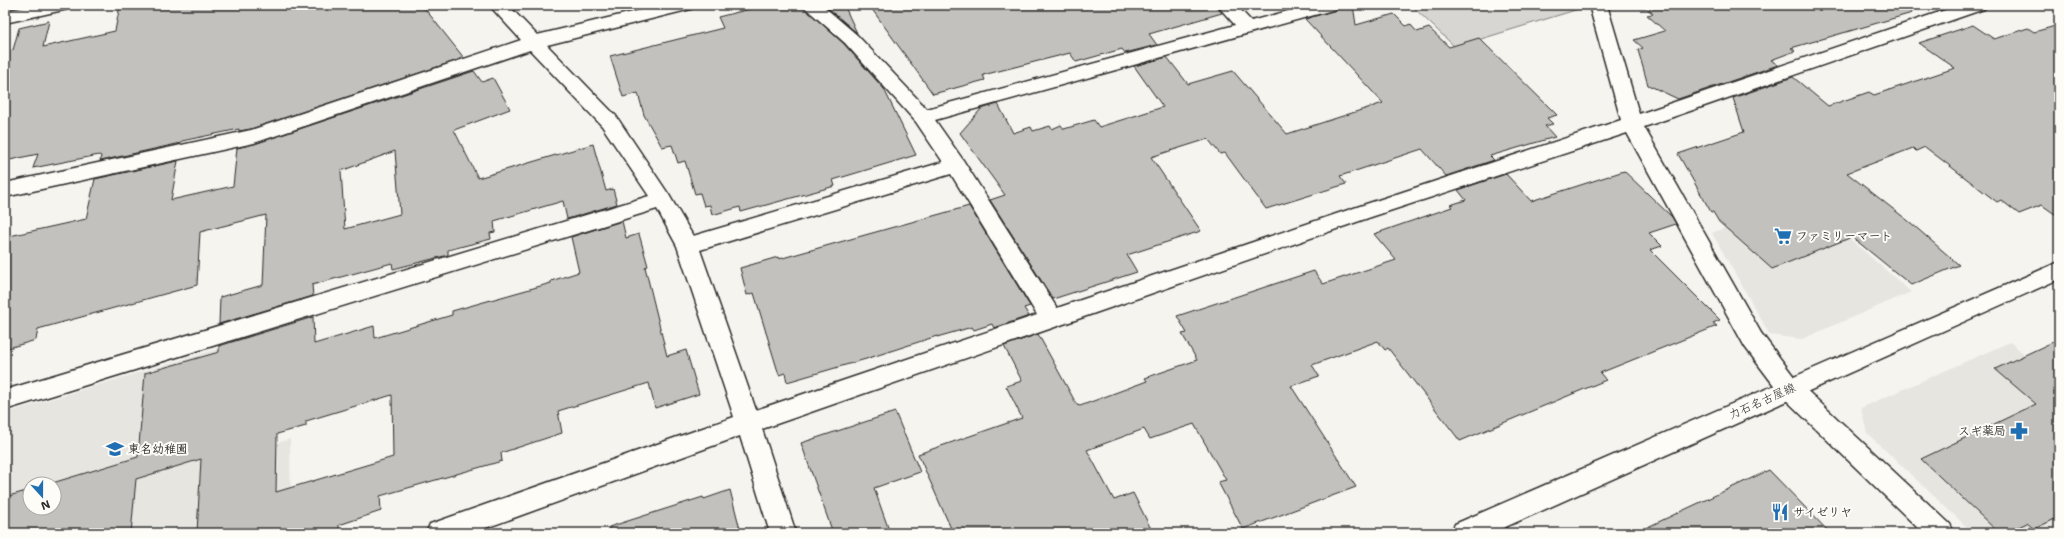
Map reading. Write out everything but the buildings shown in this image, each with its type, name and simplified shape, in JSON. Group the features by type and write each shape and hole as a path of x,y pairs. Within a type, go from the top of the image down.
{"street":[{"path":"5,17 62,5"},
{"path":"498,5 609,120 662,200 688,246 748,423 783,533"},
{"path":"5,190 254,136 534,42 685,5"},
{"path":"811,5 851,39 924,117 956,165 1052,320"},
{"path":"1226,5 1248,28"},
{"path":"924,117 1330,5"},
{"path":"1598,5 1632,124 1753,340 1790,388 1941,533"},
{"path":"439,533 748,423 1364,212 1632,124 1978,5"},
{"path":"688,246 956,165"},
{"path":"5,400 662,200"},
{"name":"力石名古屋線","path":"1464,533 2059,270"}],"shaded area":[{"path":"1411,5 1582,5 1582,8 1455,47"},
{"path":"1803,198 1911,292 1802,339 1770,335 1712,233"},
{"path":"2010,342 2059,383 2059,531 2054,533 1973,533 1867,433 1861,408"},
{"name":"東名幼稚園","path":"227,346 225,459 290,439 291,533 5,533 5,413"}],"place":[{"name":"ファミリーマート","path":"1783,236"},
{"name":"スギ薬局","path":"2019,431"},
{"name":"東名幼稚園","path":"115,449"},
{"name":"サイゼリヤ","path":"1780,512"}]}
